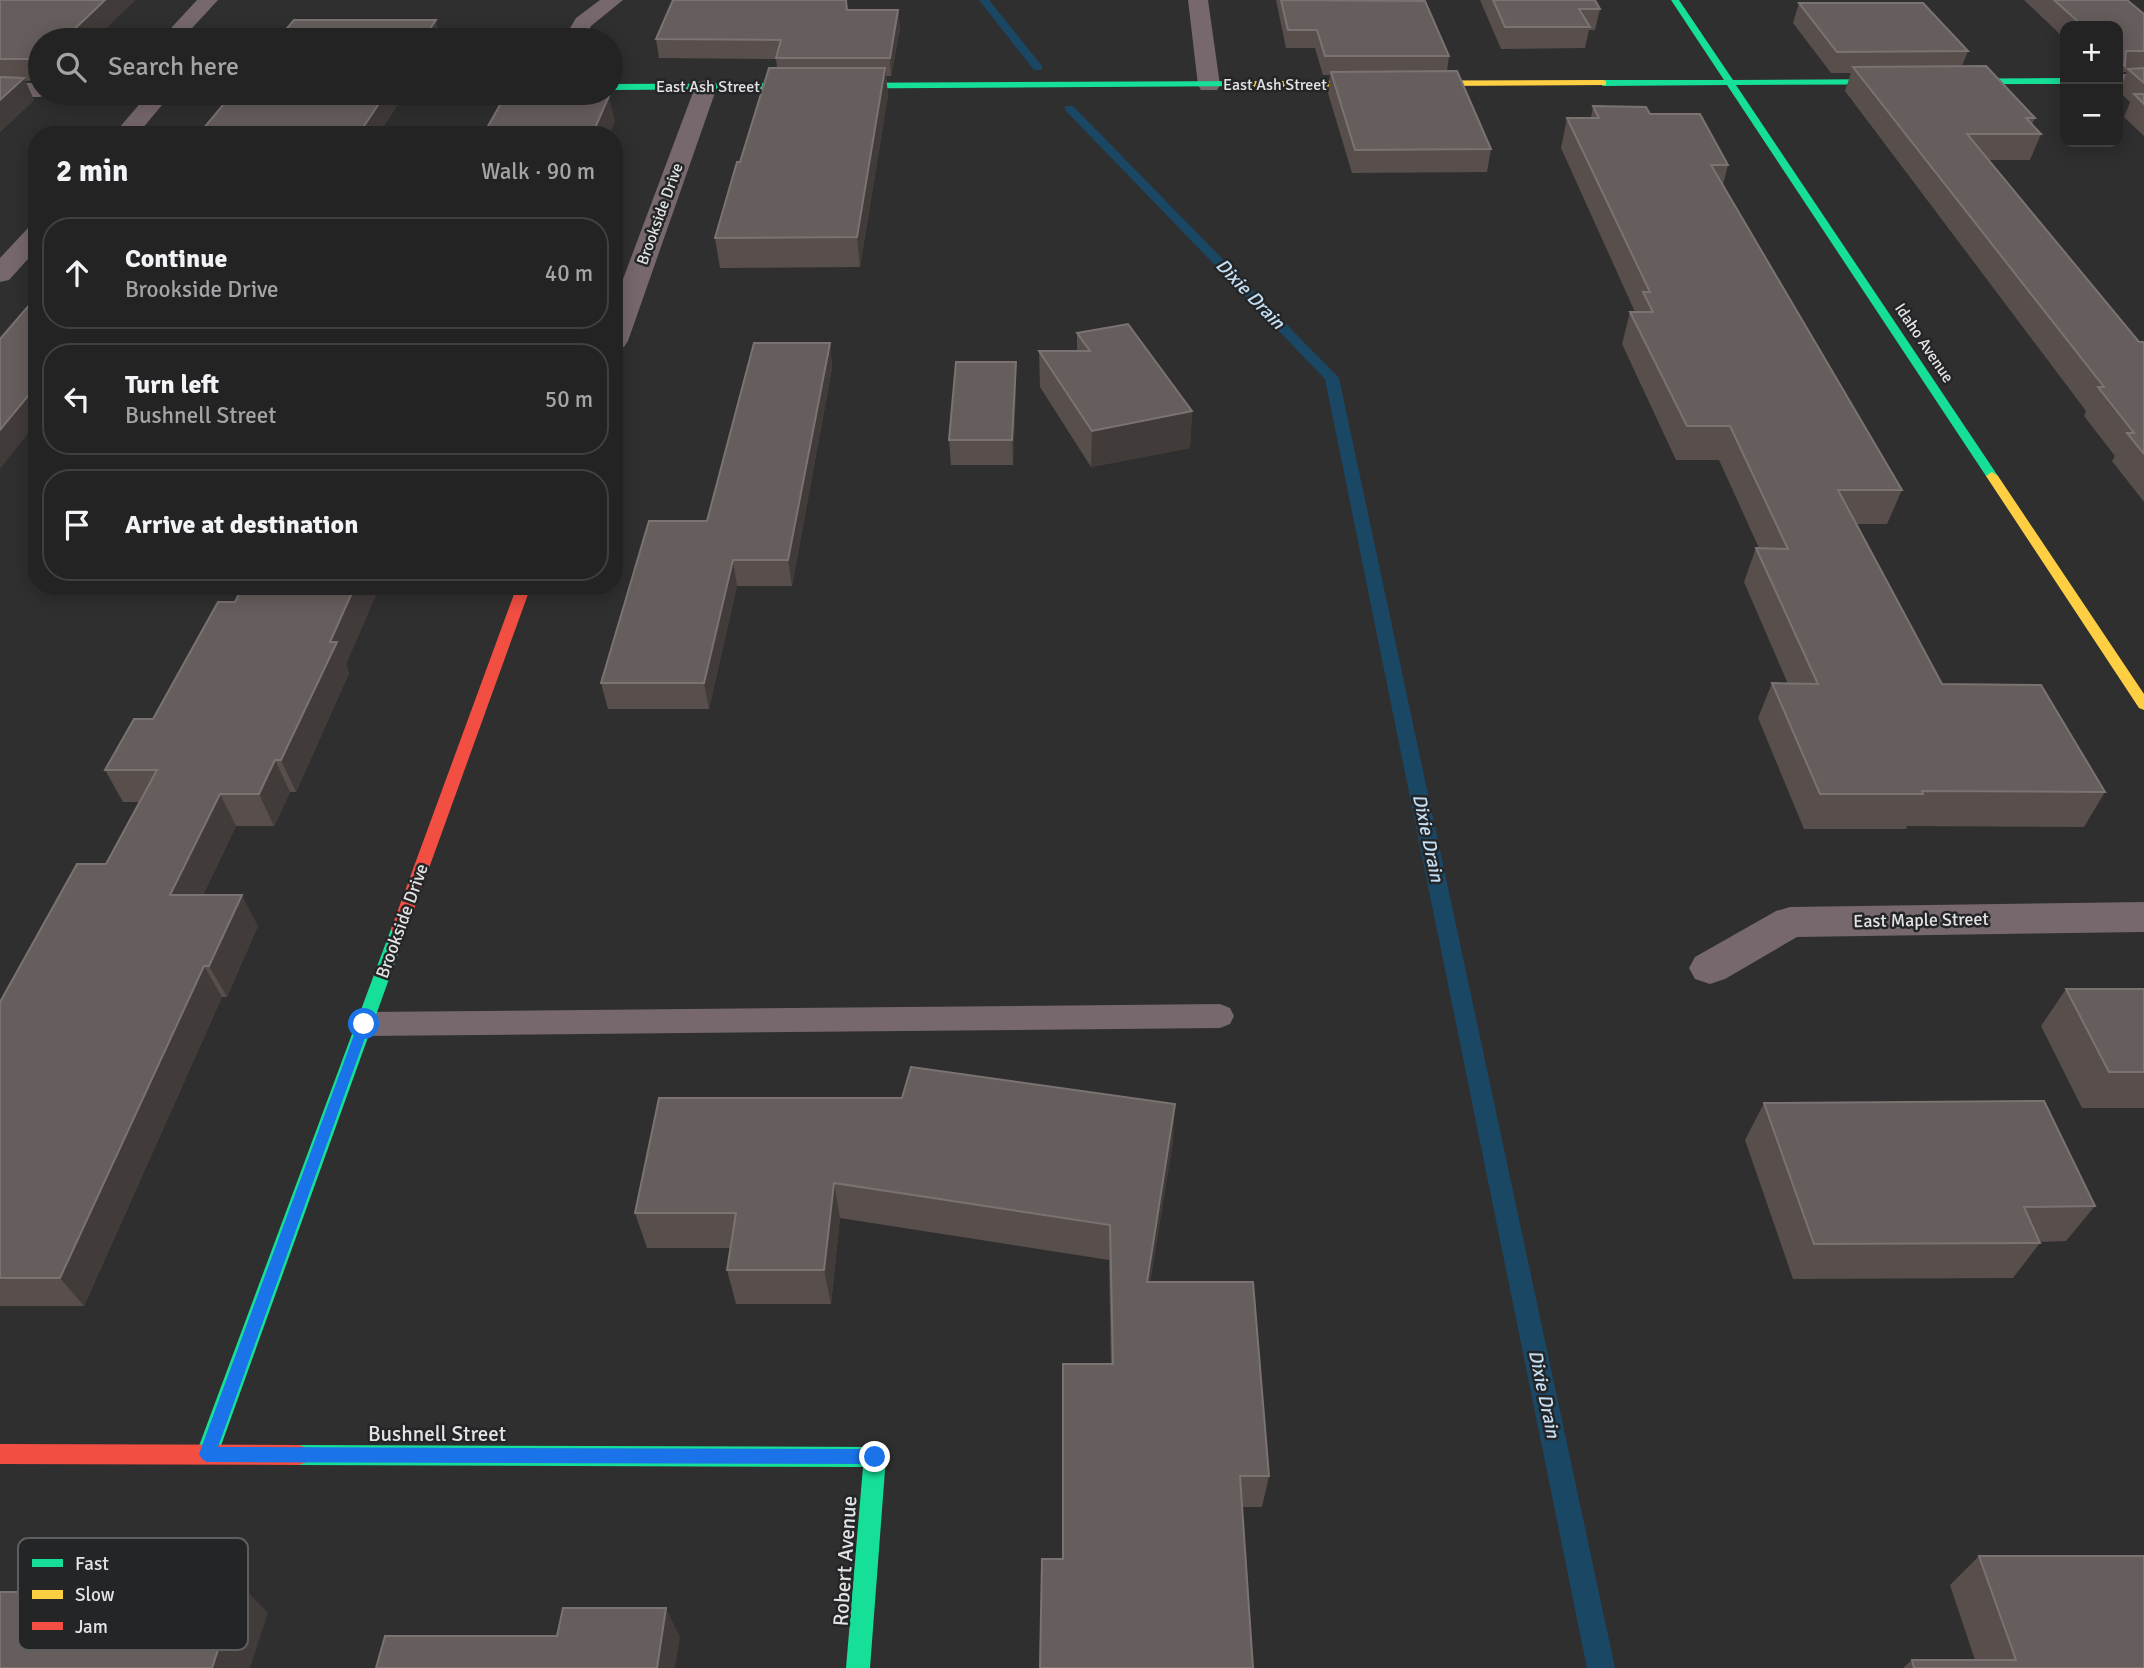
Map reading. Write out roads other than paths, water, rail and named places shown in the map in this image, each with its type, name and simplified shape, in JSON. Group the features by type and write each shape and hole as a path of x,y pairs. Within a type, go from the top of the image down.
{"street":[{"path":"181,28 208,0"},
{"path":"580,28 583,22 613,0"},
{"path":"1198,0 1209,85"},
{"name":"Idaho Avenue","path":"1675,0 2144,705"},
{"name":"East Ash Street","path":"623,87 2060,81"},
{"path":"2123,81 2144,81"},
{"name":"Brookside Drive","path":"623,316 706,87"},
{"path":"0,90 28,90"},
{"path":"132,126 150,105"},
{"path":"0,274 28,243"},
{"name":"Brookside Drive","path":"207,1454 521,595"},
{"name":"East Maple Street","path":"1710,968 1790,922 2144,917"},
{"name":"Bushnell Street","path":"0,1454 875,1457"},
{"name":"Robert Avenue","path":"858,1668 875,1457"}],"lane":[{"path":"364,1024 1220,1016"}],"waterway":[{"name":"Dixie Drain","path":"984,0 1038,68"},
{"name":"Dixie Drain","path":"1069,108 1332,378 1601,1668"}]}
